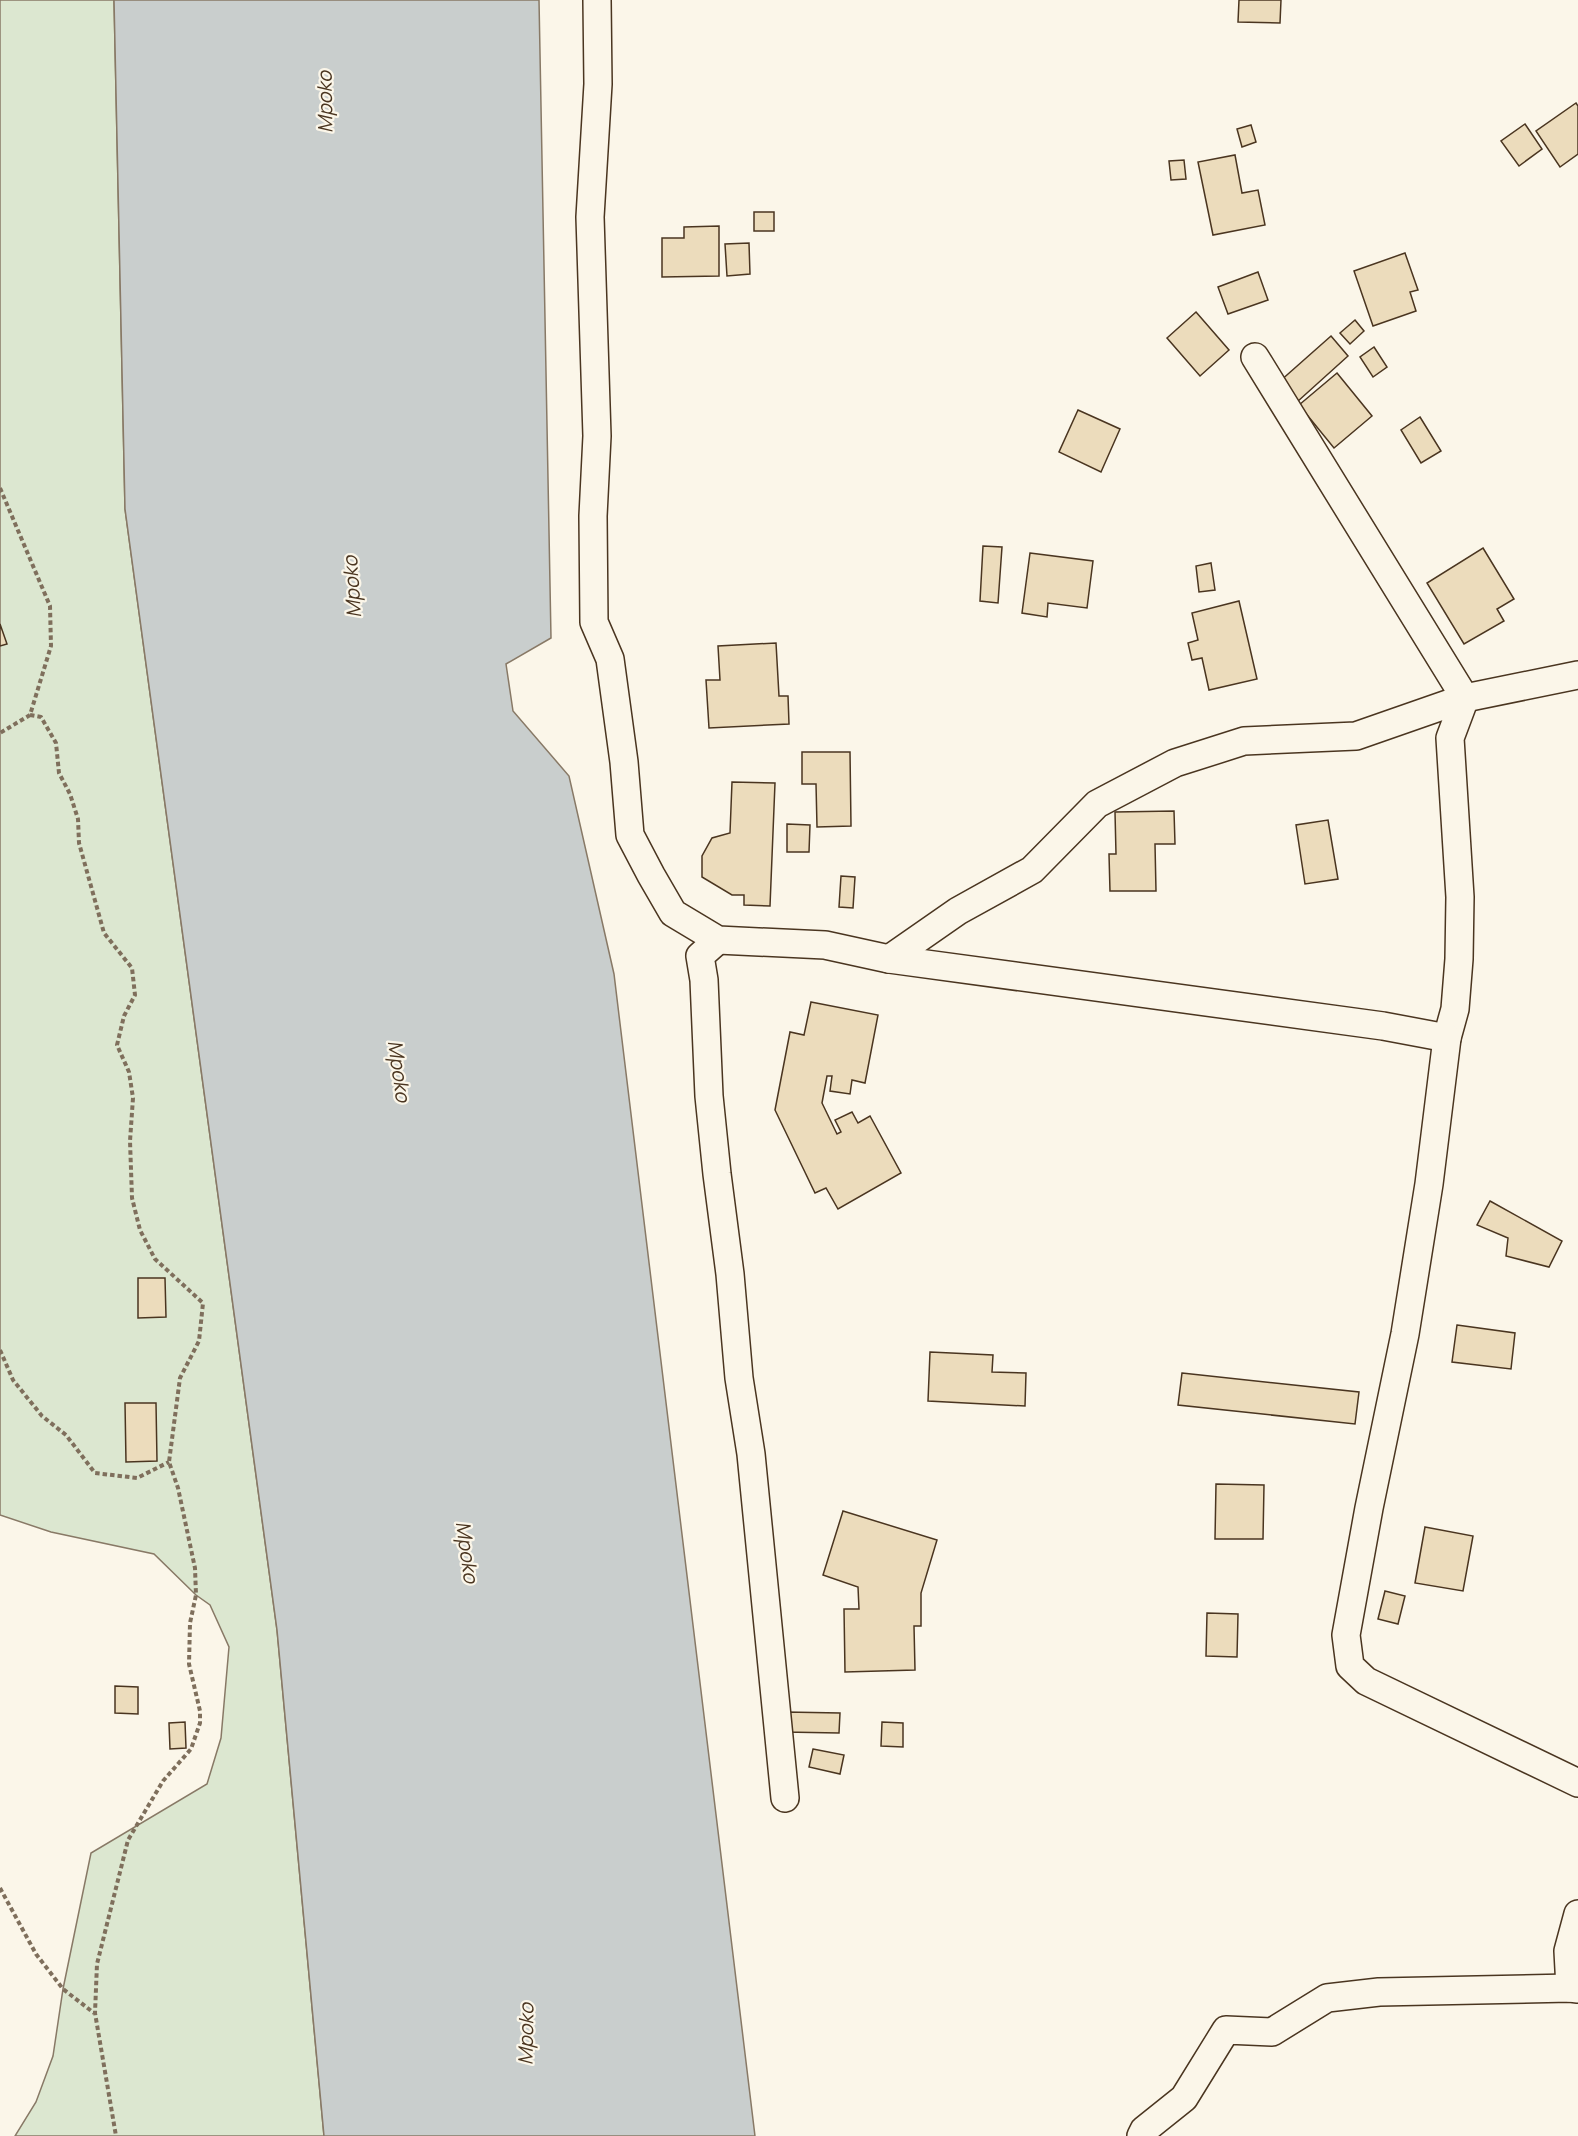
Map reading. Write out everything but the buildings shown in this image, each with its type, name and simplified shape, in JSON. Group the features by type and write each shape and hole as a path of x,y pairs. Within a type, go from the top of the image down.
{"street":[{"path":"597,0 598,84 590,217 597,436 593,516 594,622 610,659 624,762 630,835 673,913 718,940 825,945 889,959 1383,1026 1448,1038"},
{"path":"1254,357 1465,698"},
{"path":"889,959 958,911 1032,870 1097,804 1174,763 1244,741 1356,736 1465,698 1578,675"},
{"path":"1465,698 1450,738 1460,897 1455,1009 1448,1038 1429,1184 1405,1334 1369,1508 1346,1635 1350,1666 1366,1681 1578,1783"},
{"path":"718,940 700,957 704,980 709,1096 730,1274 739,1378 751,1454 785,1798"},
{"path":"1141,2136 1144,2130 1184,2098 1226,2030 1272,2032 1327,1998 1379,1992 1574,1988 1568,1952 1578,1914"}],"path":[{"path":"0,488 50,606 51,646 30,715"},
{"path":"0,733 30,715 41,717 56,743 59,773 70,794 78,819 79,843 104,933 132,968 135,995 124,1016 117,1045 129,1072 133,1098 130,1141 132,1198 140,1230 155,1259 202,1303 199,1341 180,1378 169,1462 178,1488 195,1568 196,1595 190,1623 189,1664 200,1711 200,1724 191,1749 163,1782 128,1840 97,1964 95,2013 116,2136"},
{"path":"0,1350 13,1380 42,1416 66,1435 95,1473 137,1478 169,1462"},
{"path":"0,1888 36,1954 63,1989 95,2013"}],"green space":[{"path":"0,0 114,0 125,509 277,1630 324,2136 15,2136 36,2102 53,2056 63,1989 91,1853 207,1784 221,1738 229,1647 210,1605 196,1595 154,1554 51,1532 0,1515"}],"water":[{"name":"Mpoko","path":"114,0 539,0 551,638 506,664 513,711 569,776 614,974 755,2136 324,2136 277,1630 125,509"}]}
